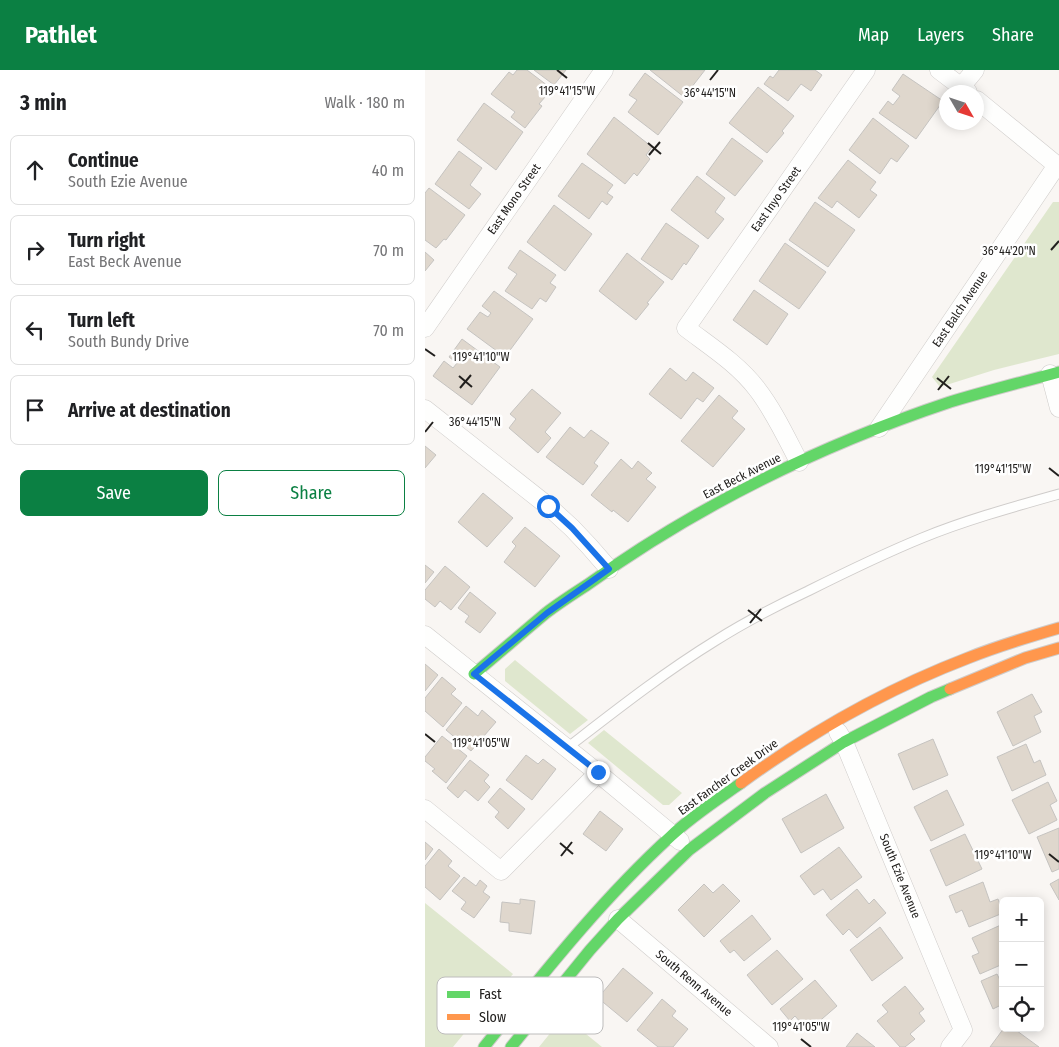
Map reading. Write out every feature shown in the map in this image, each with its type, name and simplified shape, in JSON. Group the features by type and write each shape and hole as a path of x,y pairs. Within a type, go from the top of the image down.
{"street":[{"name":"East Mono Street","path":"425,328 604,70"},
{"name":"East Inyo Street","path":"799,462 775,415 756,388 733,364 686,328 866,70"},
{"path":"939,70 958,85"},
{"path":"968,85 975,70"},
{"path":"984,106 1058,166"},
{"name":"East Balch Avenue","path":"879,428 1058,166"},
{"path":"1055,373 1059,408"},
{"name":"East Beck Avenue","path":"474,674 547,613 609,569 669,530 724,499 799,462 879,428 951,402 1055,373"},
{"path":"425,409 548,506 572,528 609,569"},
{"name":"East Fancher Creek Drive","path":"542,977 588,921 673,834 692,818 780,755 879,697 942,668 1006,644 1059,628"},
{"path":"425,635 598,772 673,834 689,850"},
{"path":"568,977 618,919 689,850 765,793 844,742 931,697 1025,658 1059,648"},
{"name":"South Ezie Avenue","path":"833,723 844,742 963,1030 950,1047"},
{"path":"425,808 501,872 598,772"},
{"name":"South Renn Avenue","path":"618,919 769,1047"},
{"name":"East Fancher Creek Drive","path":"484,1047 495,1034"},
{"path":"511,1047 522,1034"}],"lane":[{"path":"567,748 616,710 714,641 763,613 856,567 923,538 989,514 1059,494"}],"green space":[{"path":"1053,202 1059,202 1059,354 994,370 940,387 932,377"},
{"path":"515,660 588,720 570,734 505,681 505,669"},
{"path":"604,730 682,793 669,805 663,805 588,743"},
{"path":"425,903 513,974 511,977 437,977 437,1034 464,1034 453,1047 425,1047"},
{"path":"549,1034 586,1034 602,1047 539,1047"}],"building":[{"path":"517,70 527,70 552,89 539,104 542,106 525,128 511,117 515,112 491,94 509,72 513,75"},
{"path":"534,70 566,70 554,85"},
{"path":"650,70 705,70 684,97"},
{"path":"779,70 815,70 822,75 811,91 801,84 788,101 764,84 770,76 773,78"},
{"path":"645,73 683,102 658,135 628,112 637,100 629,95"},
{"path":"903,74 939,98 939,107 916,139 879,113 888,101 893,105 900,96 892,90"},
{"path":"758,87 794,116 782,131 784,133 767,153 729,123"},
{"path":"484,103 523,132 496,170 457,140"},
{"path":"614,117 652,147 646,155 650,159 637,176 634,173 625,184 587,154"},
{"path":"873,118 909,146 897,162 891,158 880,174 849,150"},
{"path":"732,138 763,161 735,196 706,174"},
{"path":"459,151 482,168 470,185 481,194 469,209 435,184"},
{"path":"848,160 876,182 870,190 877,195 859,218 837,201 832,208 818,198"},
{"path":"582,163 613,185 607,193 613,197 607,205 602,201 589,219 558,196"},
{"path":"697,176 725,198 715,212 724,219 708,239 671,210"},
{"path":"429,188 465,215 446,240 444,239 436,248 425,240 425,193"},
{"path":"815,202 855,230 828,267 789,240"},
{"path":"554,205 592,234 565,271 527,242"},
{"path":"666,223 699,246 686,265 684,263 672,280 641,259"},
{"path":"785,243 826,272 799,309 759,281"},
{"path":"520,250 556,275 550,283 556,287 546,302 540,298 532,309 505,291 517,274 508,268"},
{"path":"425,252 434,260 425,271"},
{"path":"627,253 664,282 636,320 599,291"},
{"path":"754,290 788,314 767,345 733,320"},
{"path":"494,291 533,319 505,357 467,329 480,312 488,317 491,313 482,306"},
{"path":"462,339 500,367 472,405 433,376 444,361 453,368 457,363 449,357"},
{"path":"670,368 686,381 693,372 714,388 703,402 697,398 681,419 649,394"},
{"path":"532,389 561,413 545,432 551,438 538,453 509,428 516,419 510,414"},
{"path":"719,395 738,411 732,418 745,429 713,467 681,441"},
{"path":"570,427 584,438 591,430 609,443 594,463 598,466 583,485 546,457"},
{"path":"425,446 436,455 425,468"},
{"path":"621,459 632,469 638,461 652,473 646,479 656,487 628,522 591,495"},
{"path":"483,493 513,518 487,547 458,522"},
{"path":"525,527 560,556 535,587 504,562 516,546 512,542"},
{"path":"425,565 434,572 425,583"},
{"path":"445,566 470,587 451,610 440,601 435,607 425,599 425,590"},
{"path":"470,592 496,613 480,633 465,622 469,616 458,608"},
{"path":"425,664 438,675 425,691"},
{"path":"442,677 456,689 451,694 462,703 443,727 425,711 425,698"},
{"path":"1032,694 1042,712 1034,716 1041,732 1013,746 997,712"},
{"path":"466,706 478,716 482,710 496,722 471,751 446,730"},
{"path":"442,736 467,756 446,783 432,771 435,769 425,761 425,757"},
{"path":"933,739 948,775 913,790 898,754"},
{"path":"1026,744 1034,763 1040,760 1046,775 1012,791 997,757"},
{"path":"526,755 538,764 543,759 556,769 532,800 506,780"},
{"path":"470,760 489,775 484,781 490,787 478,801 465,790 458,798 447,788"},
{"path":"1048,782 1057,801 1050,805 1057,820 1029,834 1012,800"},
{"path":"500,788 525,809 508,829 495,817 499,812 488,802"},
{"path":"947,790 964,825 931,841 914,807"},
{"path":"826,794 844,828 801,853 782,819"},
{"path":"600,811 623,829 606,851 583,834"},
{"path":"1059,828 1059,869 1052,872 1037,837"},
{"path":"965,834 982,869 946,886 930,850"},
{"path":"425,842 433,849 425,860"},
{"path":"839,847 862,877 831,900 823,889 814,895 800,876"},
{"path":"439,849 452,861 448,866 460,876 440,900 425,887 425,866"},
{"path":"464,877 476,886 480,880 487,886 483,892 490,897 474,918 461,909 466,902 452,891"},
{"path":"1059,879 1059,900 1050,884"},
{"path":"983,882 990,902 998,899 999,915 969,927 962,910 956,913 949,896"},
{"path":"704,884 713,893 723,884 740,901 704,937 678,910"},
{"path":"857,889 869,904 874,899 886,913 857,938 849,929 843,935 826,915"},
{"path":"520,899 535,901 531,934 509,931 509,923 500,922 502,902 520,904"},
{"path":"752,915 771,939 744,961 734,950 730,953 720,941"},
{"path":"999,926 999,966 980,974 972,956 979,953 972,938"},
{"path":"880,927 903,958 872,981 850,950"},
{"path":"777,950 803,979 772,1005 747,975"},
{"path":"623,968 653,993 627,1022 603,1002 603,992"},
{"path":"997,974 999,978 999,1006 993,1009 981,981"},
{"path":"815,980 837,1006 808,1031 795,1016 790,1021 780,1009"},
{"path":"905,986 924,1009 919,1013 925,1021 910,1034 915,1039 905,1047 900,1047 877,1021 888,1012 882,1005"},
{"path":"662,999 676,1011 672,1016 688,1029 673,1047 658,1047 637,1030"},
{"path":"1001,1032 1018,1032 1039,1047 990,1047"},
{"path":"857,1033 875,1047 846,1047"}],"traffic: fast":[{"path":"474,674 546,613 629,556 672,529 761,480 807,458 902,419 950,402 1059,372"},
{"path":"568,977 618,919 689,850 765,793 844,742 950,689"},
{"path":"540,977 573,938 645,860 705,808 741,783"},
{"path":"484,1047 494,1034"},
{"path":"511,1047 522,1034"}],"traffic: slow":[{"path":"741,783 822,729 908,683 979,654 1059,628"},
{"path":"950,689 1025,658 1059,648"}],"route":[{"path":"548,506 572,528 609,569 547,613 474,674 598,772"}]}
